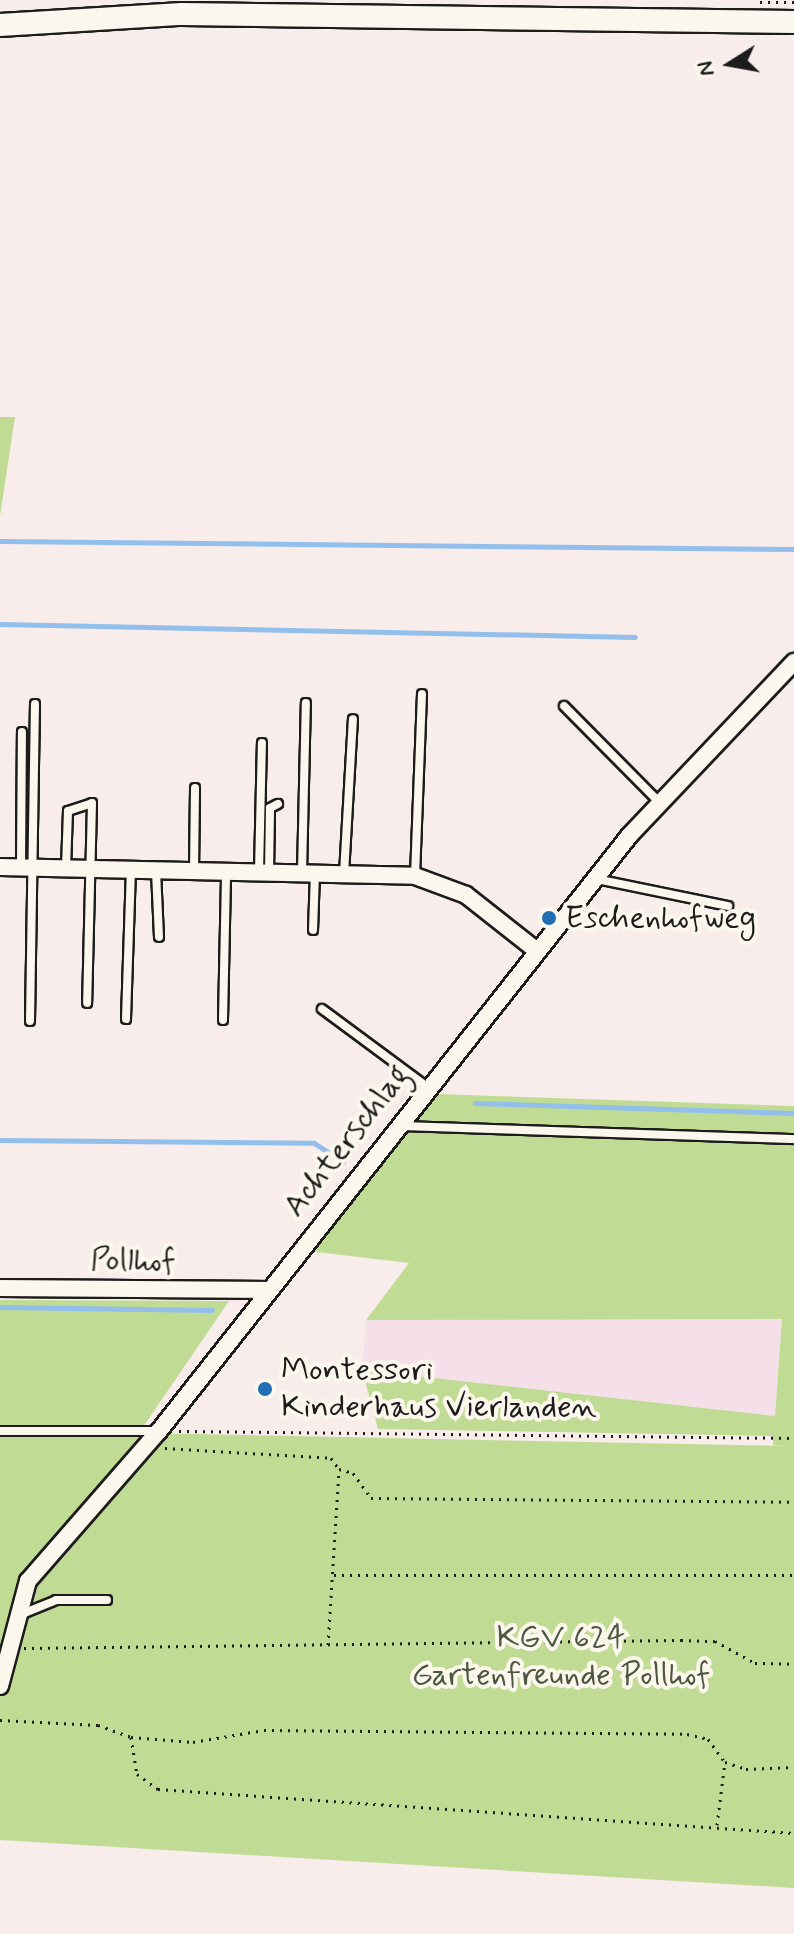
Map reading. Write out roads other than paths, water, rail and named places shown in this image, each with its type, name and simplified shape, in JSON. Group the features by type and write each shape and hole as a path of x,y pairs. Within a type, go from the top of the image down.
{"main road":[{"path":"0,25 168,14 794,22"}],"street":[{"name":"Achterschlag","path":"0,1686 28,1581 159,1431 395,1125 595,878 794,662"},
{"path":"0,867 415,876 466,895 536,950"},
{"name":"Pollhof","path":"0,1288 265,1290"}],"lane":[{"path":"415,876 422,694"},
{"path":"306,703 313,930"},
{"path":"27,867 35,704"},
{"path":"564,706 661,803"},
{"path":"344,874 353,719"},
{"path":"22,732 30,1021"},
{"path":"262,743 264,872"},
{"path":"194,871 195,788"},
{"path":"66,868 68,811 87,802 95,809 87,1003"},
{"path":"264,872 270,808 278,804"},
{"path":"126,1019 131,870"},
{"path":"156,870 159,937"},
{"path":"223,1020 226,872"},
{"path":"595,878 728,906"},
{"path":"322,1009 426,1086"},
{"path":"395,1125 794,1139"},
{"path":"0,1431 159,1431"},
{"path":"21,1614 56,1600 107,1600"}],"waterway":[{"path":"0,541 794,549"},
{"path":"0,624 635,637"},
{"path":"475,1103 794,1113"},
{"path":"0,1140 314,1143 343,1162"},
{"path":"0,1307 212,1310"}],"place":[{"name":"Eschenhofweg","path":"549,918"},
{"name":"Montessori Kinderhaus Vierlanden","path":"265,1389"}],"park label":[{"name":"KGV 624 Gartenfreunde Pollhof","path":"561,1658"}]}
